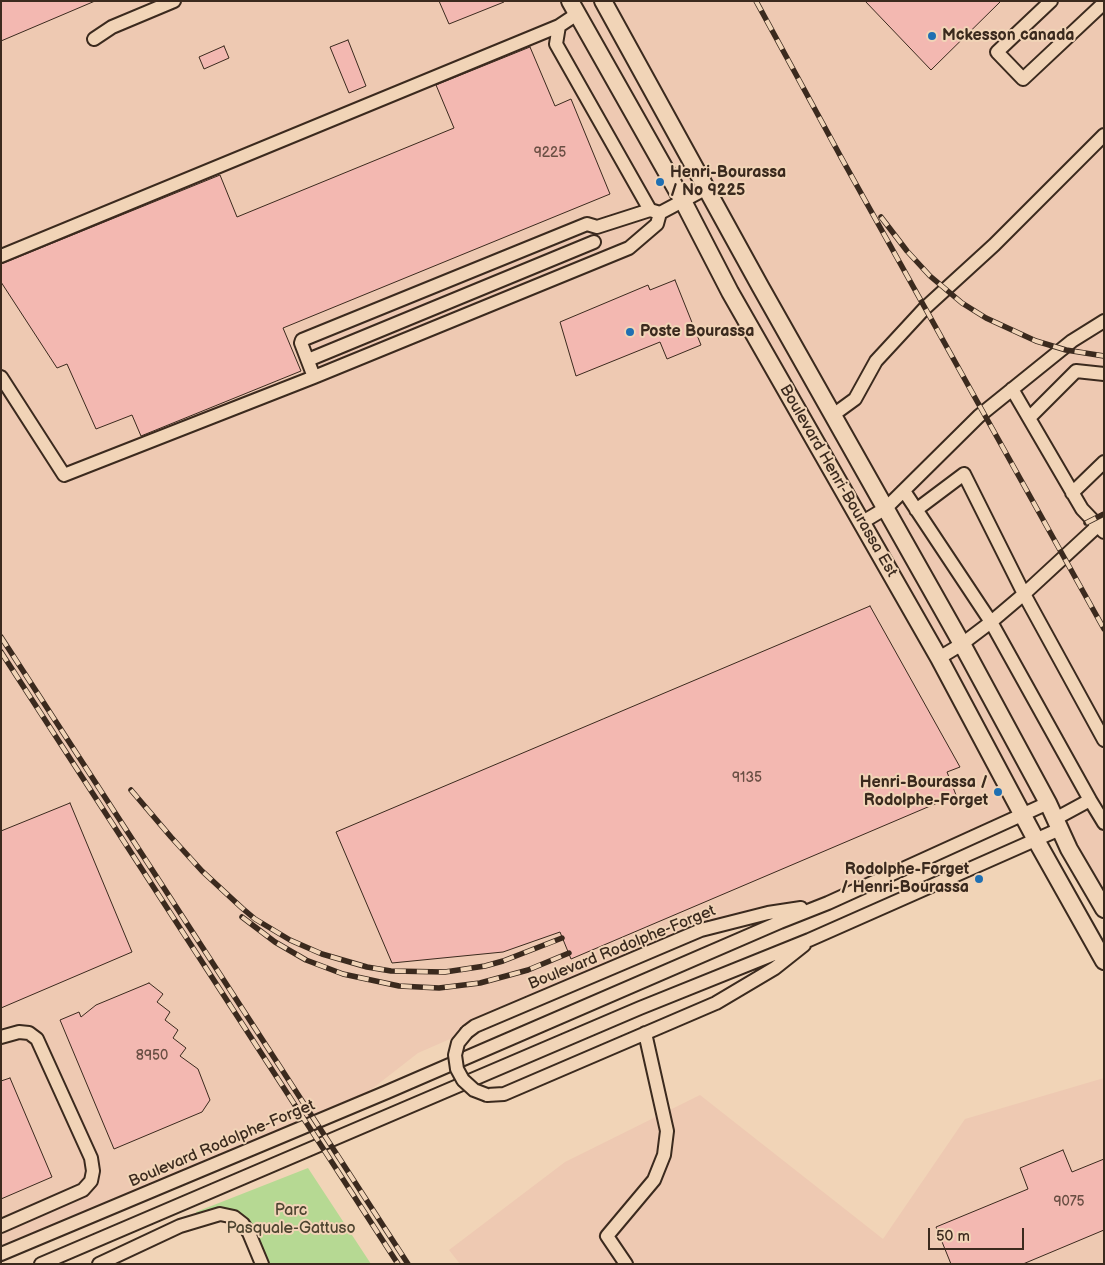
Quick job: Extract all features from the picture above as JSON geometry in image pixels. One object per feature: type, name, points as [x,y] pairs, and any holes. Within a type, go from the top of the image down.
[{"type":"main road","name":"Boulevard Henri-Bourassa Est","points":[[603,1],[962,644],[1104,909]]},
{"type":"main road","name":"Boulevard Henri-Bourassa Est","points":[[574,7],[683,202],[730,292],[939,658],[1036,840],[1104,961]]},
{"type":"street","points":[[94,39],[112,27],[174,1]]},
{"type":"street","points":[[1050,1],[998,52],[1024,79],[1104,4]]},
{"type":"street","points":[[1,377],[64,475],[314,377],[630,248],[657,224],[655,211],[556,44],[559,26],[574,7]]},
{"type":"street","points":[[1,256],[559,26]]},
{"type":"street","points":[[833,415],[855,399],[876,361],[925,308],[994,245],[1104,134]]},
{"type":"street","points":[[314,377],[301,343],[302,340],[587,224],[597,227],[655,211],[683,202],[707,188]]},
{"type":"street","points":[[587,224],[602,259]]},
{"type":"street","points":[[308,360],[594,242]]},
{"type":"street","points":[[434,287],[450,321]]},
{"type":"street","points":[[861,523],[886,508],[979,416],[1072,341],[1104,321]]},
{"type":"street","points":[[1029,418],[1076,371],[1104,374]]},
{"type":"street","points":[[939,658],[962,644],[991,622],[1102,526],[1082,509],[1012,389]]},
{"type":"street","points":[[1072,493],[1104,462]]},
{"type":"street","points":[[916,510],[964,474],[1024,594],[1104,740]]},
{"type":"street","points":[[904,491],[991,622],[1104,823]]},
{"type":"street","name":"Boulevard Rodolphe-Forget","points":[[41,1264],[622,1016],[809,940],[1036,840],[1090,800]]},
{"type":"street","name":"Boulevard Rodolphe-Forget","points":[[1,1254],[387,1092],[828,903],[1048,802]]},
{"type":"street","name":"Boulevard Rodolphe-Forget","points":[[809,940],[795,954],[757,980],[716,1003],[504,1094],[487,1095],[474,1090],[457,1069],[455,1055],[458,1043],[475,1026],[700,930],[768,913],[828,903]]},
{"type":"street","points":[[1,1037],[19,1032],[29,1033],[37,1039],[91,1158],[93,1171],[91,1181],[83,1190],[1,1226]]},
{"type":"street","points":[[626,1264],[607,1236],[654,1180],[664,1155],[667,1131],[646,1033]]},
{"type":"street","points":[[99,1264],[180,1226],[220,1214],[234,1217],[243,1224],[249,1233],[262,1264]]},
{"type":"shaded area","points":[[1,1],[1104,1],[1104,905],[1048,803],[828,903],[681,938],[418,1053],[350,1106],[1,1255]]},
{"type":"shaded area","points":[[1104,1078],[1104,1264],[460,1264],[449,1250],[565,1162],[700,1095],[883,1239],[965,1119]]},
{"type":"green space","name":"Parc Pasquale-Gattuso","points":[[308,1168],[371,1264],[262,1264],[234,1217],[198,1222],[196,1212]]},
{"type":"building","points":[[1,1],[95,1],[1,41]]},
{"type":"building","points":[[439,1],[504,1],[504,2],[449,24]]},
{"type":"building","name":"Mckesson canada","points":[[865,1],[1001,1],[931,70]]},
{"type":"building","points":[[348,40],[366,86],[349,93],[330,47]]},
{"type":"building","points":[[224,46],[229,58],[204,69],[199,57]]},
{"type":"building","points":[[530,47],[555,106],[571,99],[610,194],[283,328],[301,371],[141,436],[132,415],[96,429],[67,364],[57,368],[1,282],[1,264],[220,175],[237,217],[454,128],[436,85]]},
{"type":"building","name":"Poste Bourassa","points":[[675,280],[701,345],[667,359],[660,342],[576,376],[560,322],[648,285],[650,290]]},
{"type":"building","points":[[870,606],[960,767],[947,772],[956,795],[571,959],[560,932],[503,952],[392,963],[336,832]]},
{"type":"building","points":[[70,803],[132,952],[1,1008],[1,831]]},
{"type":"building","points":[[149,983],[163,994],[157,1002],[170,1012],[165,1020],[178,1030],[173,1038],[186,1048],[180,1056],[198,1069],[210,1100],[202,1112],[114,1149],[60,1020],[79,1012],[81,1017],[96,1005]]},
{"type":"building","points":[[10,1078],[52,1177],[1,1199],[1,1081]]},
{"type":"building","points":[[1063,1150],[1072,1172],[1104,1159],[1104,1230],[1023,1264],[951,1264],[936,1227],[1028,1189],[1020,1168]]},
{"type":"railway","points":[[756,1],[1104,629]]},
{"type":"railway","points":[[881,217],[907,251],[930,276],[962,303],[986,318],[1036,341],[1066,350],[1104,356]]},
{"type":"railway","points":[[1086,523],[1104,514]]},
{"type":"railway","points":[[1,637],[408,1264]]},
{"type":"railway","points":[[1,652],[398,1264]]},
{"type":"railway","points":[[131,790],[202,871],[242,908],[255,919],[290,940],[322,954],[367,967],[391,971],[445,972],[485,966],[503,961],[562,938]]},
{"type":"railway","points":[[242,917],[275,942],[306,960],[343,974],[399,986],[439,988],[480,983],[528,970],[569,953]]},
{"type":"place","name":"Mckesson canada","points":[[932,36]]},
{"type":"place","name":"Henri-Bourassa / No 9225","points":[[660,182]]},
{"type":"place","name":"Poste Bourassa","points":[[630,332]]},
{"type":"place","name":"Henri-Bourassa / Rodolphe-Forget","points":[[998,792]]},
{"type":"place","name":"Rodolphe-Forget / Henri-Bourassa","points":[[979,879]]}]
